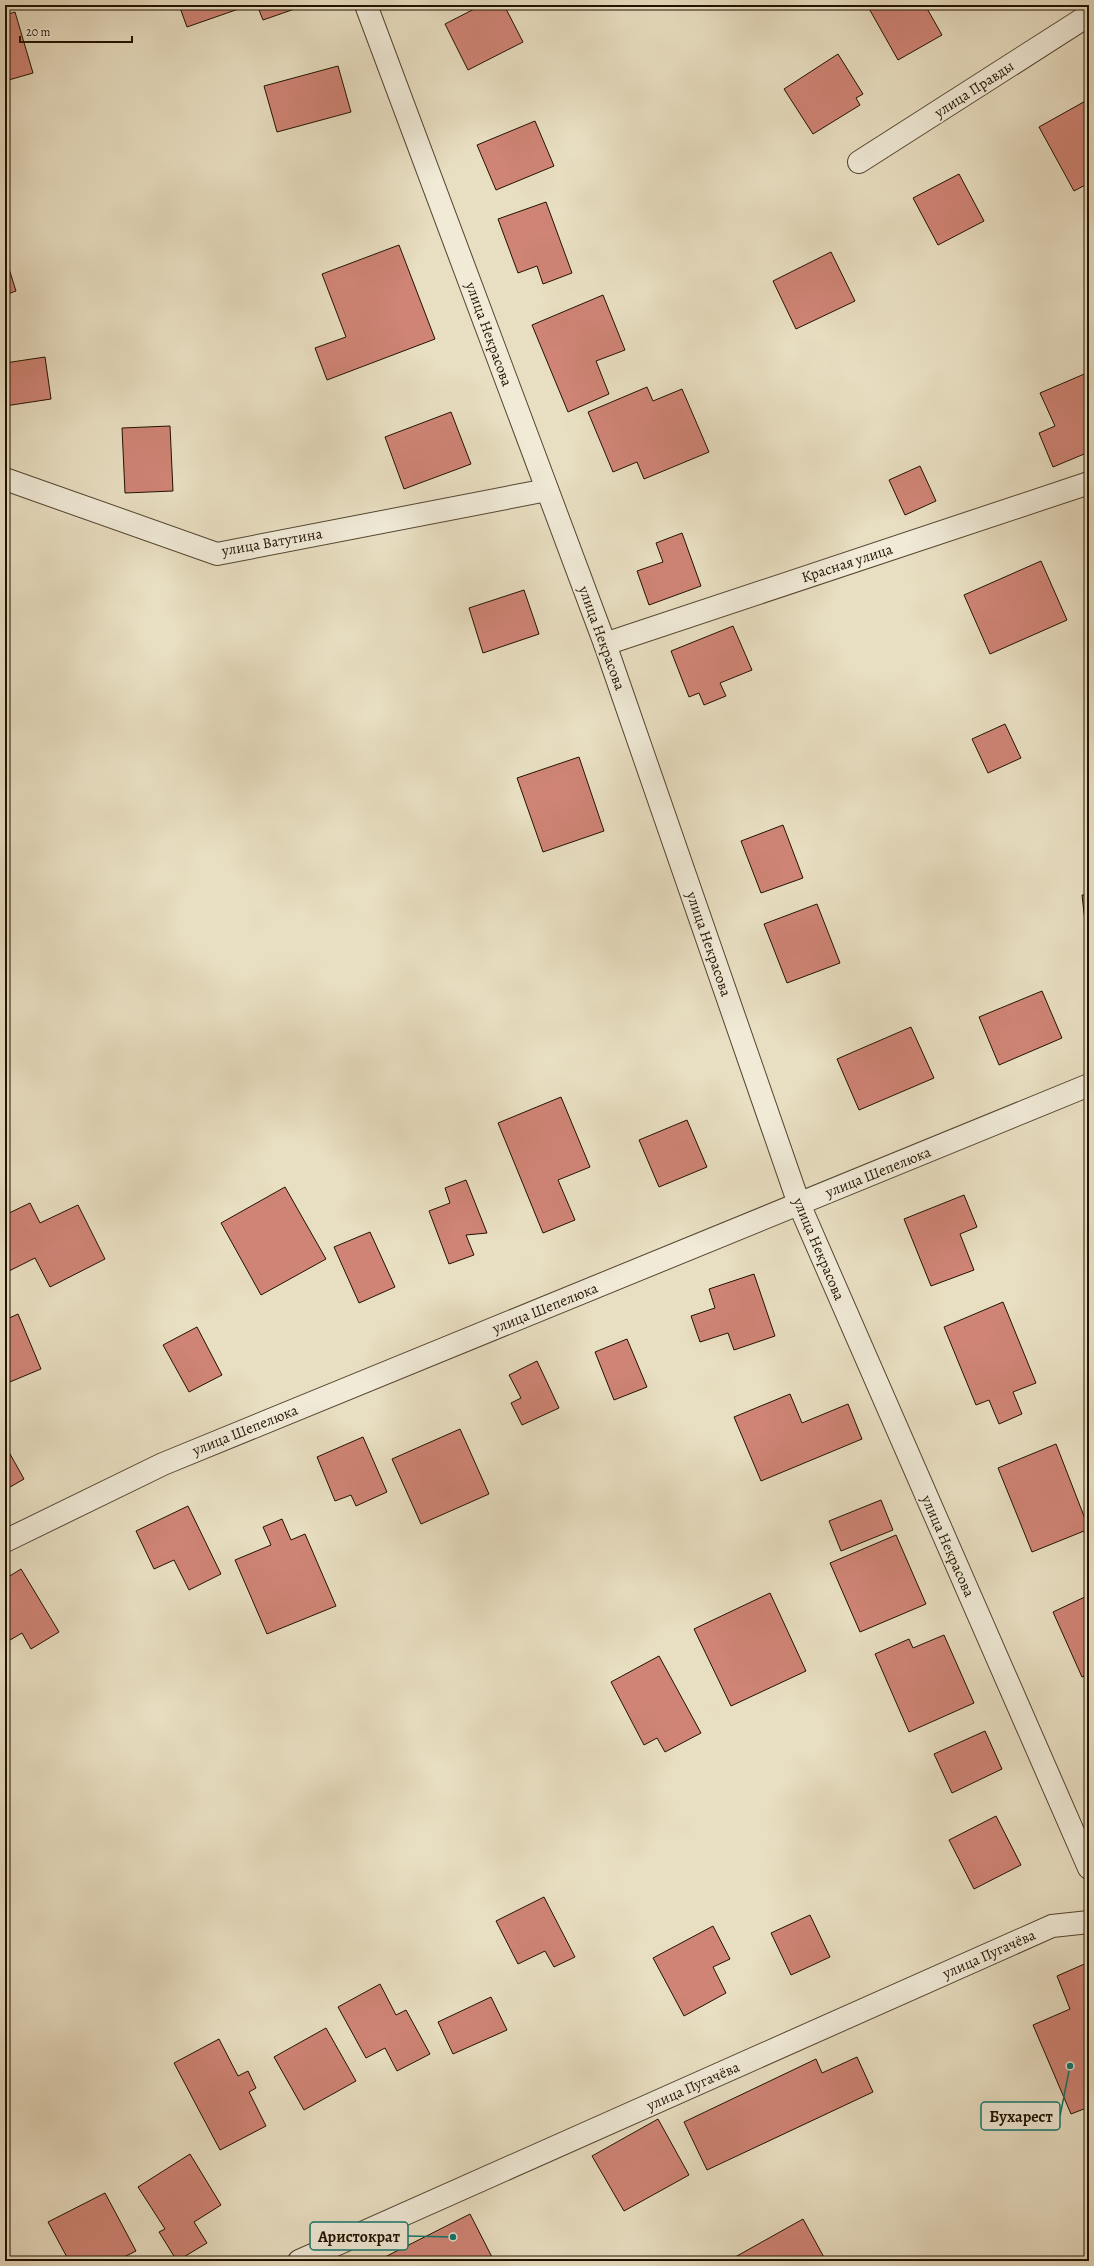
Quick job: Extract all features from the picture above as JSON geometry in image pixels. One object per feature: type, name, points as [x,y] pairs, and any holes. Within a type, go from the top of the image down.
[{"type":"street","name":"улица Некрасова","points":[[366,5],[605,644],[799,1204],[1089,1868]]},
{"type":"street","name":"улица Правды","points":[[860,162],[1089,15]]},
{"type":"street","name":"улица Ватутина","points":[[5,479],[217,554],[547,490]]},
{"type":"street","name":"Красная улица","points":[[605,644],[1089,483]]},
{"type":"street","name":"улица Шепелюка","points":[[5,1541],[163,1464],[1089,1085]]},
{"type":"street","name":"улица Пугачёва","points":[[299,2261],[1052,1926],[1089,1922]]},
{"type":"building","points":[[179,5],[250,5],[187,27]]},
{"type":"building","points":[[257,5],[306,5],[263,20]]},
{"type":"building","points":[[482,5],[504,5],[523,42],[468,70],[445,24]]},
{"type":"building","points":[[867,5],[925,5],[942,35],[898,60]]},
{"type":"building","points":[[15,12],[33,73],[5,81],[5,15]]},
{"type":"building","points":[[838,54],[863,94],[856,98],[860,105],[813,134],[784,89]]},
{"type":"building","points":[[338,66],[351,112],[277,132],[264,86]]},
{"type":"building","points":[[1089,99],[1089,183],[1074,191],[1039,127]]},
{"type":"building","points":[[535,121],[554,166],[496,190],[477,145]]},
{"type":"building","points":[[959,174],[984,221],[938,245],[913,198]]},
{"type":"building","points":[[546,202],[572,273],[543,284],[537,266],[518,273],[498,219]]},
{"type":"building","points":[[399,245],[435,339],[327,380],[315,348],[346,337],[322,274]]},
{"type":"building","points":[[831,252],[855,301],[796,329],[773,281]]},
{"type":"building","points":[[5,256],[16,291],[5,295]]},
{"type":"building","points":[[603,295],[625,350],[596,361],[609,394],[568,412],[532,325]]},
{"type":"building","points":[[45,357],[51,399],[5,406],[5,363]]},
{"type":"building","points":[[1089,372],[1089,452],[1053,467],[1039,433],[1055,426],[1040,393]]},
{"type":"building","points":[[647,387],[653,401],[682,389],[709,452],[644,479],[637,462],[613,472],[588,412]]},
{"type":"building","points":[[451,412],[471,464],[404,489],[385,437]]},
{"type":"building","points":[[170,426],[173,491],[125,493],[122,428]]},
{"type":"building","points":[[920,466],[936,501],[905,515],[889,480]]},
{"type":"building","points":[[682,533],[701,586],[649,605],[637,571],[663,562],[656,543]]},
{"type":"building","points":[[1041,561],[1067,620],[990,654],[964,595]]},
{"type":"building","points":[[524,590],[539,634],[483,653],[469,608]]},
{"type":"building","points":[[733,626],[752,670],[720,683],[726,696],[704,705],[699,693],[689,697],[671,651]]},
{"type":"building","points":[[1005,724],[1021,758],[988,773],[972,739]]},
{"type":"building","points":[[579,757],[604,831],[543,852],[517,778]]},
{"type":"building","points":[[783,825],[803,878],[761,893],[741,841]]},
{"type":"building","points":[[1082,895],[1089,895],[1089,957]]},
{"type":"building","points":[[817,904],[840,963],[787,983],[764,924]]},
{"type":"building","points":[[1042,991],[1062,1038],[999,1065],[979,1017]]},
{"type":"building","points":[[911,1027],[934,1078],[859,1110],[837,1059]]},
{"type":"building","points":[[561,1097],[590,1167],[558,1180],[575,1220],[543,1233],[498,1123]]},
{"type":"building","points":[[687,1120],[707,1167],[659,1187],[639,1140]]},
{"type":"building","points":[[466,1180],[487,1233],[466,1235],[474,1255],[449,1264],[429,1211],[450,1203],[445,1188]]},
{"type":"building","points":[[285,1187],[326,1259],[261,1295],[221,1223]]},
{"type":"building","points":[[964,1195],[977,1227],[960,1234],[974,1270],[931,1286],[904,1219]]},
{"type":"building","points":[[30,1203],[40,1223],[78,1205],[105,1259],[50,1287],[35,1258],[9,1271],[5,1263],[5,1215]]},
{"type":"building","points":[[370,1232],[395,1287],[359,1303],[334,1247]]},
{"type":"building","points":[[754,1274],[775,1336],[734,1350],[728,1333],[700,1342],[691,1316],[715,1308],[709,1289]]},
{"type":"building","points":[[1003,1302],[1036,1383],[1013,1392],[1022,1414],[999,1424],[989,1400],[976,1405],[944,1327]]},
{"type":"building","points":[[18,1314],[41,1369],[5,1384],[5,1320]]},
{"type":"building","points":[[197,1327],[222,1375],[189,1392],[163,1345]]},
{"type":"building","points":[[627,1339],[647,1387],[614,1400],[595,1352]]},
{"type":"building","points":[[537,1361],[559,1408],[522,1425],[511,1403],[521,1398],[509,1375]]},
{"type":"building","points":[[790,1394],[802,1423],[848,1404],[862,1439],[761,1481],[734,1417]]},
{"type":"building","points":[[460,1429],[489,1494],[421,1524],[392,1459]]},
{"type":"building","points":[[363,1437],[387,1492],[356,1506],[351,1495],[335,1501],[317,1457]]},
{"type":"building","points":[[1056,1444],[1089,1529],[1032,1552],[998,1468]]},
{"type":"building","points":[[5,1445],[24,1479],[5,1490]]},
{"type":"building","points":[[881,1500],[893,1530],[841,1551],[829,1521]]},
{"type":"building","points":[[188,1506],[221,1574],[189,1590],[174,1560],[154,1569],[136,1531]]},
{"type":"building","points":[[282,1519],[291,1540],[305,1534],[336,1606],[267,1634],[235,1560],[271,1545],[263,1527]]},
{"type":"building","points":[[896,1535],[926,1604],[860,1632],[830,1563]]},
{"type":"building","points":[[21,1569],[59,1632],[31,1649],[22,1633],[5,1643],[5,1579]]},
{"type":"building","points":[[770,1593],[806,1671],[731,1706],[694,1629]]},
{"type":"building","points":[[1089,1595],[1089,1674],[1082,1677],[1053,1612]]},
{"type":"building","points":[[944,1635],[974,1703],[909,1732],[875,1654],[909,1639],[913,1648]]},
{"type":"building","points":[[659,1656],[701,1733],[665,1752],[657,1738],[644,1745],[611,1682]]},
{"type":"building","points":[[985,1731],[1002,1769],[952,1793],[934,1754]]},
{"type":"building","points":[[996,1816],[1021,1865],[974,1889],[949,1840]]},
{"type":"building","points":[[544,1897],[575,1957],[554,1967],[545,1951],[518,1964],[496,1921]]},
{"type":"building","points":[[810,1915],[830,1957],[791,1975],[771,1933]]},
{"type":"building","points":[[713,1926],[730,1959],[713,1967],[726,1993],[684,2016],[653,1958]]},
{"type":"building","points":[[1089,1962],[1089,2107],[1071,2114],[1033,2025],[1070,2009],[1057,1976]]},
{"type":"building","points":[[380,1984],[396,2015],[406,2010],[430,2054],[397,2071],[385,2048],[366,2058],[338,2007]]},
{"type":"building","points":[[491,1997],[507,2030],[453,2054],[438,2022]]},
{"type":"building","points":[[326,2028],[356,2081],[304,2110],[274,2057]]},
{"type":"building","points":[[219,2039],[238,2076],[248,2071],[256,2088],[249,2092],[266,2126],[220,2150],[174,2063]]},
{"type":"building","points":[[857,2057],[873,2092],[707,2170],[684,2122],[816,2059],[822,2073]]},
{"type":"building","points":[[658,2119],[689,2175],[624,2211],[592,2156]]},
{"type":"building","points":[[190,2154],[221,2205],[194,2222],[207,2243],[177,2261],[159,2232],[165,2229],[138,2187]]},
{"type":"building","points":[[105,2193],[136,2251],[116,2261],[69,2261],[48,2222]]},
{"type":"building","points":[[470,2214],[494,2261],[377,2261]]},
{"type":"building","points":[[803,2219],[826,2261],[728,2261]]},
{"type":"place","name":"Бухарест","points":[[1070,2066]]},
{"type":"place","name":"Аристократ","points":[[453,2237]]}]
